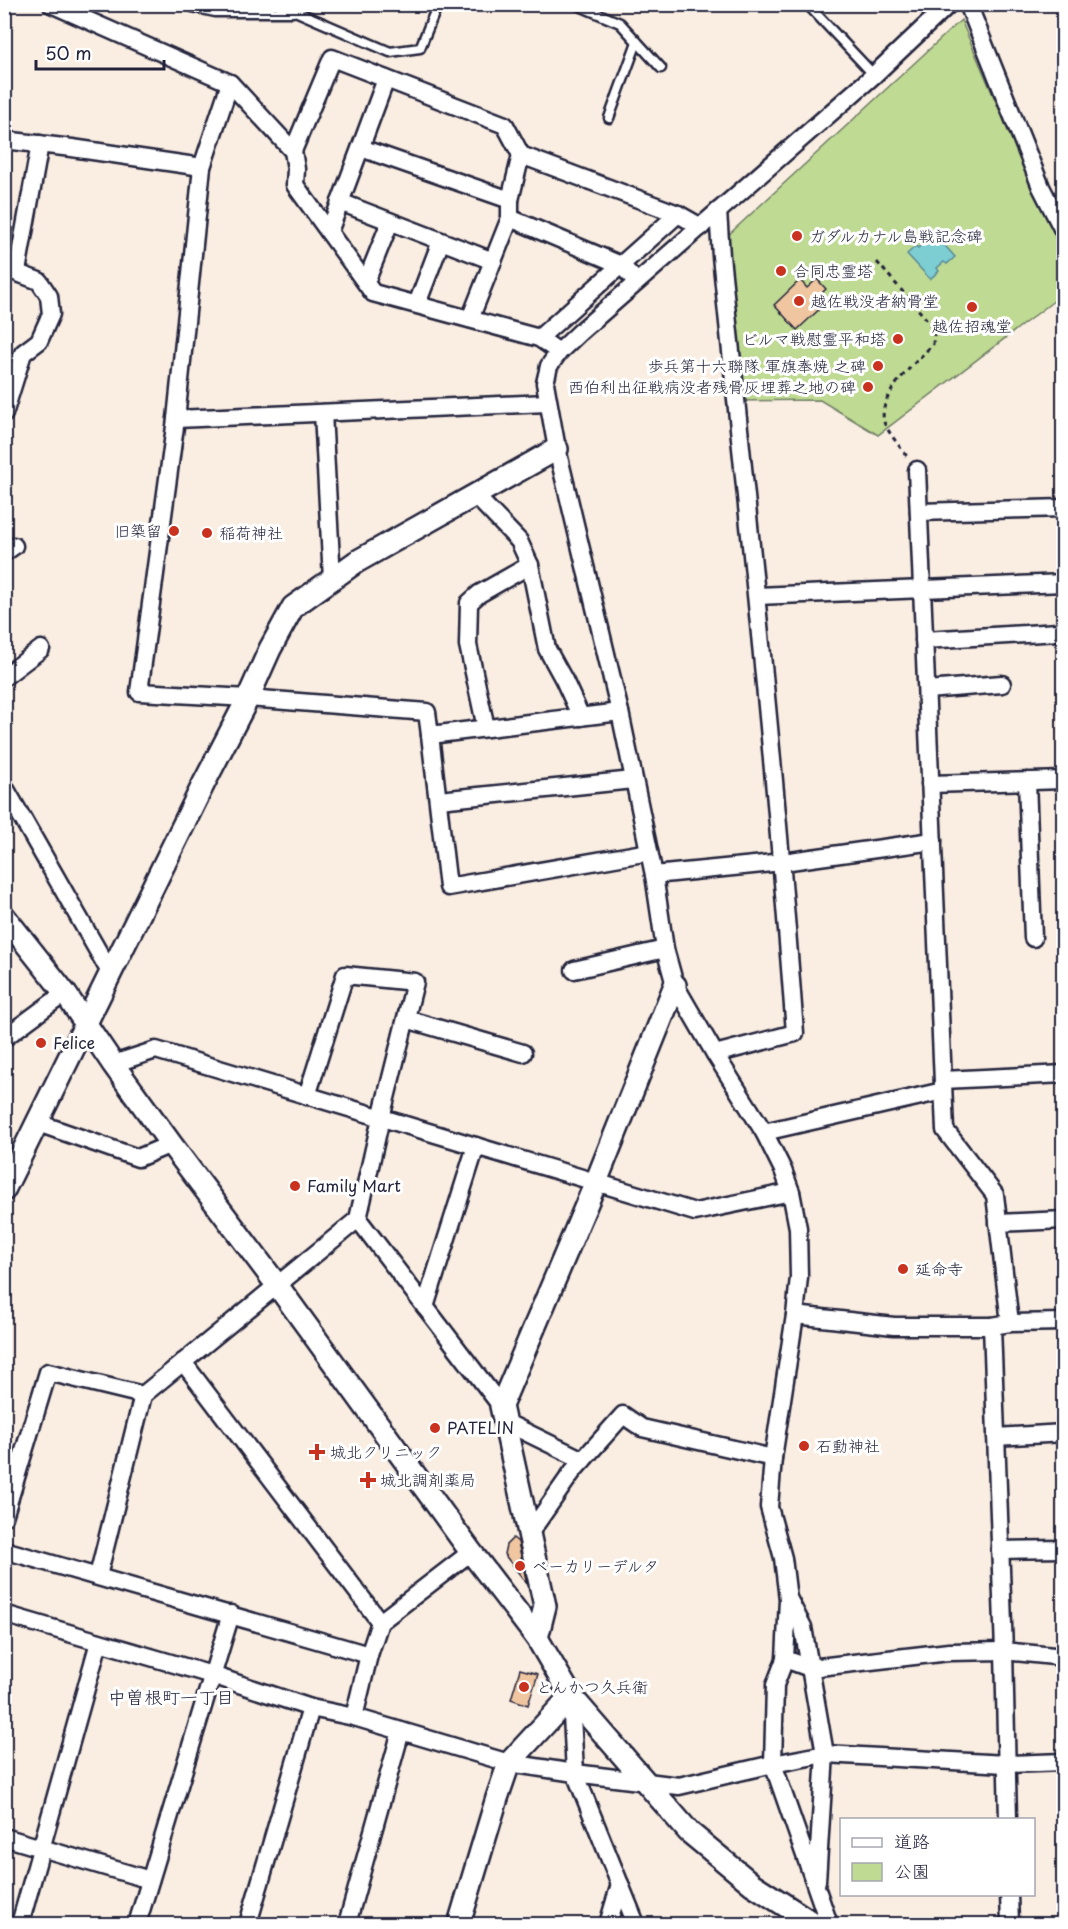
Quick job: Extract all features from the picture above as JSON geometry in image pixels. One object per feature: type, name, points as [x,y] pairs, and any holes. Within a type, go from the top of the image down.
[{"type":"street","points":[[51,4],[230,83],[293,151]]},
{"type":"street","points":[[829,1924],[773,1764],[775,1685],[785,1659],[788,1599],[783,1558],[769,1507],[773,1458],[799,1277],[798,1228],[791,1192],[764,1132],[675,985],[665,950],[654,875],[620,712],[557,449],[545,383],[549,366],[559,352],[874,75],[949,4]]},
{"type":"street","points":[[968,4],[1041,187],[1064,232]]},
{"type":"street","points":[[559,352],[539,338],[374,293],[295,185],[296,169],[293,151],[332,58],[505,125],[521,155],[678,214],[700,226]]},
{"type":"street","points":[[329,232],[386,79]]},
{"type":"street","points":[[230,83],[202,167],[176,419],[139,692],[427,712],[448,887],[649,852]]},
{"type":"street","points":[[4,140],[202,167]]},
{"type":"street","points":[[4,414],[24,353],[39,341],[51,314],[49,296],[39,281],[11,270],[40,144]]},
{"type":"street","points":[[361,148],[510,200]]},
{"type":"street","points":[[470,319],[510,218],[510,200],[521,155]]},
{"type":"street","points":[[340,202],[493,261]]},
{"type":"street","points":[[715,1054],[795,1033],[783,862],[718,211]]},
{"type":"street","points":[[539,338],[678,214]]},
{"type":"street","points":[[510,218],[621,265],[637,282]]},
{"type":"street","points":[[366,282],[390,222]]},
{"type":"street","points":[[417,304],[441,241]]},
{"type":"street","points":[[176,419],[548,403]]},
{"type":"street","points":[[323,413],[332,579]]},
{"type":"street","points":[[4,1190],[292,607],[356,562],[557,449]]},
{"type":"street","points":[[917,470],[945,1130],[995,1195],[1010,1323]]},
{"type":"street","points":[[474,494],[519,541],[530,564],[547,649],[581,717]]},
{"type":"street","points":[[919,512],[1064,508]]},
{"type":"street","points":[[486,728],[468,645],[468,603],[530,564]]},
{"type":"street","points":[[757,596],[1064,583]]},
{"type":"street","points":[[924,640],[1059,632]]},
{"type":"street","points":[[4,677],[41,649]]},
{"type":"street","points":[[927,690],[1002,684]]},
{"type":"street","points":[[430,735],[620,712]]},
{"type":"street","points":[[439,800],[633,780]]},
{"type":"street","points":[[930,784],[1064,780]]},
{"type":"street","points":[[1027,781],[1033,938]]},
{"type":"street","points":[[4,786],[111,974]]},
{"type":"street","points":[[654,875],[783,862],[933,841]]},
{"type":"street","points":[[4,916],[65,993],[171,1144],[277,1285],[471,1552],[537,1638],[571,1696],[689,1832],[752,1884],[814,1924]]},
{"type":"street","points":[[574,970],[665,950]]},
{"type":"street","points":[[98,1576],[143,1395],[358,1219],[415,982],[345,975],[307,1096]]},
{"type":"street","points":[[503,1414],[675,985]]},
{"type":"street","points":[[4,1038],[65,993]]},
{"type":"street","points":[[405,1019],[523,1053]]},
{"type":"street","points":[[113,1064],[156,1050],[695,1212],[791,1192]]},
{"type":"street","points":[[764,1132],[943,1085],[1064,1074]]},
{"type":"street","points":[[38,1123],[138,1158],[171,1144]]},
{"type":"street","points":[[425,1307],[476,1146]]},
{"type":"street","points":[[358,1219],[503,1414],[545,1606],[537,1638]]},
{"type":"street","points":[[998,1223],[1064,1220]]},
{"type":"street","points":[[795,1315],[894,1326],[992,1326],[1010,1323],[1064,1322]]},
{"type":"street","points":[[992,1326],[1008,1818]]},
{"type":"street","points":[[183,1362],[380,1622]]},
{"type":"street","points":[[4,1518],[48,1372],[143,1395]]},
{"type":"street","points":[[503,1414],[583,1460]]},
{"type":"street","points":[[529,1534],[573,1471],[623,1415],[642,1428],[773,1458]]},
{"type":"street","points":[[996,1437],[1064,1433]]},
{"type":"street","points":[[1000,1550],[1064,1549]]},
{"type":"street","points":[[4,1550],[369,1655]]},
{"type":"street","points":[[354,1717],[369,1655],[380,1622],[471,1552]]},
{"type":"street","points":[[788,1599],[803,1627],[825,1754],[816,1888]]},
{"type":"street","points":[[4,1614],[212,1675],[311,1708],[354,1717],[509,1763],[575,1773],[679,1786],[825,1754],[1006,1764],[1064,1762]]},
{"type":"street","points":[[137,1924],[231,1614]]},
{"type":"street","points":[[20,1924],[99,1642]]},
{"type":"street","points":[[785,1659],[810,1668],[949,1652],[1004,1651],[1064,1656]]},
{"type":"street","points":[[459,1924],[509,1763],[571,1696]]},
{"type":"street","points":[[571,1696],[575,1773],[636,1924]]},
{"type":"street","points":[[248,1924],[311,1708]]},
{"type":"street","points":[[347,1924],[402,1731]]},
{"type":"street","points":[[4,1837],[150,1880]]},
{"type":"street","points":[[608,1924],[620,1884]]},
{"type":"street","points":[[1010,1896],[1010,1924]]},
{"type":"lane","points":[[279,4],[390,52],[420,48],[438,4]]},
{"type":"lane","points":[[575,4],[620,23],[661,68]]},
{"type":"lane","points":[[807,4],[874,75]]},
{"type":"lane","points":[[192,7],[215,12],[299,12]]},
{"type":"lane","points":[[609,118],[637,42]]},
{"type":"path","points":[[877,262],[929,322],[934,333],[933,344],[889,392],[885,406],[884,422],[917,470]]},
{"type":"green space","points":[[961,20],[1024,168],[1063,248],[1063,294],[878,435],[820,400],[741,401],[725,238]]},
{"type":"water","points":[[932,231],[955,257],[947,264],[944,262],[937,268],[939,271],[930,279],[907,254],[926,241],[924,238]]},
{"type":"building","name":"越佐戦没者納骨堂","points":[[817,279],[826,289],[817,298],[824,305],[797,330],[774,305],[800,280],[807,288]]},
{"type":"building","name":"ベーカリーデルタ","points":[[513,1538],[518,1542],[527,1584],[504,1554],[506,1545]]},
{"type":"building","name":"とんかつ久兵衛","points":[[520,1669],[538,1674],[528,1705],[511,1699]]},
{"type":"place","name":"ガダルカナル島戦記念碑","points":[[797,236]]},
{"type":"place","name":"合同忠霊塔","points":[[781,271]]},
{"type":"place","name":"越佐戦没者納骨堂","points":[[799,301]]},
{"type":"place","name":"越佐招魂堂","points":[[972,307]]},
{"type":"place","name":"ビルマ戦慰霊平和塔","points":[[898,339]]},
{"type":"place","name":"歩兵第十六聯隊 軍旗奉焼 之碑","points":[[878,366]]},
{"type":"place","name":"西伯利出征戦病没者残骨灰埋葬之地の碑","points":[[868,387]]},
{"type":"place","name":"旧築留","points":[[174,531]]},
{"type":"place","name":"稲荷神社","points":[[207,533]]},
{"type":"place","name":"Felice","points":[[41,1043]]},
{"type":"place","name":"Family Mart","points":[[295,1186]]},
{"type":"place","name":"延命寺","points":[[903,1269]]},
{"type":"place","name":"PATELIN","points":[[435,1428]]},
{"type":"place","name":"石動神社","points":[[804,1446]]},
{"type":"place","name":"城北クリニック","points":[[317,1452]]},
{"type":"place","name":"城北調剤薬局","points":[[368,1480]]},
{"type":"place","name":"ベーカリーデルタ","points":[[520,1566]]},
{"type":"place","name":"とんかつ久兵衛","points":[[524,1687]]},
{"type":"district","name":"中曽根町一丁目","points":[[171,1698]]}]
